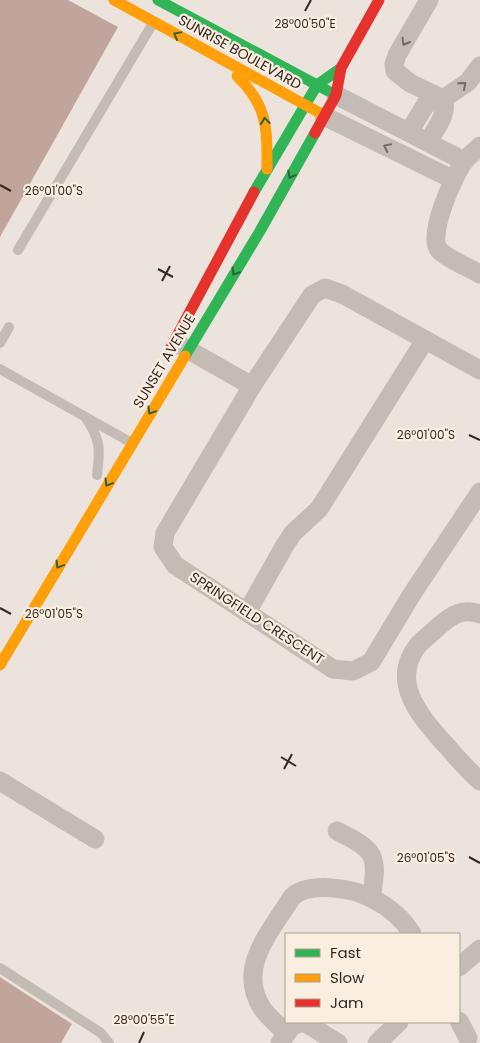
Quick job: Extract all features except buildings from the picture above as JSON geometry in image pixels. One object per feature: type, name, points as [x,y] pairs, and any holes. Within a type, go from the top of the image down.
[{"type":"street","name":"SUNRISE BOULEVARD","points":[[114,0],[306,104],[324,116]]},
{"type":"street","name":"SUNSET AVENUE","points":[[176,349],[260,230],[336,95],[341,68],[379,0]]},
{"type":"street","points":[[428,142],[444,112],[446,106],[443,99],[400,77],[395,71],[394,64],[429,0]]},
{"type":"street","name":"SUNRISE BOULEVARD","points":[[163,1],[336,95]]},
{"type":"street","points":[[200,48],[254,90],[261,102],[266,116],[267,170]]},
{"type":"street","points":[[409,132],[426,104],[443,99],[468,82],[480,66]]},
{"type":"street","name":"SUNSET AVENUE","points":[[0,665],[132,443],[220,252],[317,86],[341,68]]},
{"type":"street","points":[[336,95],[464,162]]},
{"type":"street","points":[[324,116],[454,180]]},
{"type":"street","points":[[480,146],[464,162],[454,180],[437,226],[435,242],[440,251],[480,274]]},
{"type":"street","name":"SPRINGFIELD CRESCENT","points":[[480,370],[342,294],[331,289],[321,289],[312,295],[252,386],[165,533],[163,547],[175,564],[333,669],[353,671],[364,668],[371,662],[412,594],[480,492]]},
{"type":"street","points":[[247,612],[285,545],[293,533],[319,509],[425,340]]},
{"type":"street","points":[[176,349],[252,386]]},
{"type":"street","points":[[95,480],[116,440]]},
{"type":"street","points":[[0,645],[84,502]]},
{"type":"street","points":[[480,614],[460,612],[450,616],[419,645],[411,658],[407,684],[410,699],[426,722],[480,781]]},
{"type":"street","points":[[0,781],[95,839]]},
{"type":"street","points":[[337,831],[363,844],[370,851],[375,873],[371,898]]},
{"type":"street","points":[[301,1023],[292,1026],[283,1038],[262,1008],[252,987],[251,970],[258,953],[292,897],[306,888],[322,887],[371,898],[405,922],[411,933]]},
{"type":"street","points":[[460,966],[480,949]]},
{"type":"street","points":[[306,1023],[338,1043]]},
{"type":"street","points":[[377,1043],[398,1023]]},
{"type":"street","points":[[460,1023],[468,1038]]},
{"type":"lane","points":[[18,250],[153,22],[163,1]]},
{"type":"lane","points":[[0,342],[9,327]]},
{"type":"lane","points":[[0,369],[85,418],[116,440],[132,443]]},
{"type":"lane","points":[[85,418],[97,436],[99,449],[95,480]]},
{"type":"lane","points":[[0,968],[101,1033],[110,1043]]},
{"type":"traffic: fast","points":[[158,0],[332,93]]},
{"type":"traffic: fast","points":[[254,192],[317,85],[341,68]]},
{"type":"traffic: fast","points":[[185,356],[260,231],[315,133]]},
{"type":"traffic: slow","points":[[114,0],[320,113]]},
{"type":"traffic: slow","points":[[237,76],[255,97],[264,118],[267,141],[267,169]]},
{"type":"traffic: slow","points":[[0,665],[185,356]]},
{"type":"traffic: jam","points":[[315,133],[336,95],[341,68],[379,0]]},
{"type":"traffic: jam","points":[[171,347],[254,192]]}]
